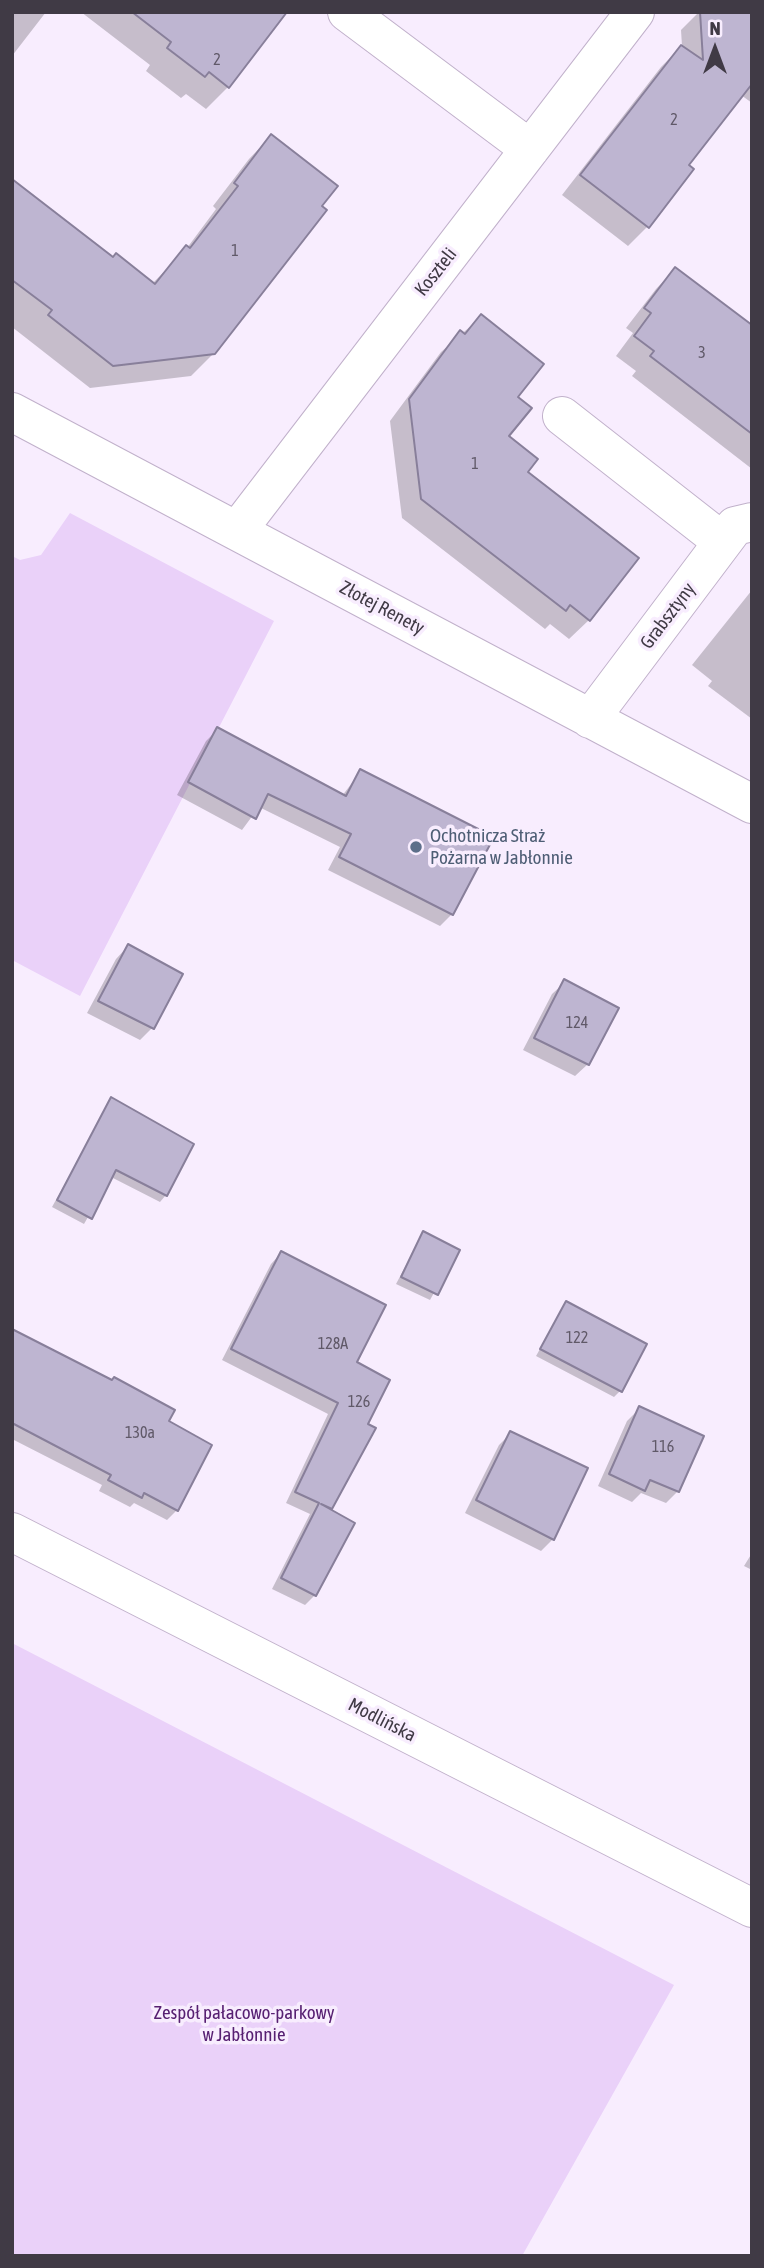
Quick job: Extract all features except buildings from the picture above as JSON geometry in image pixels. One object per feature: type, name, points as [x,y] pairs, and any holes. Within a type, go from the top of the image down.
[{"type":"street","points":[[347,12],[530,149]]},
{"type":"street","name":"Koszteli","points":[[237,531],[635,12]]},
{"type":"street","name":"Złotej Renety","points":[[12,412],[752,804]]},
{"type":"street","points":[[562,416],[738,532]]},
{"type":"street","name":"Grabsztyny","points":[[590,719],[738,532]]},
{"type":"street","name":"Modlińska","points":[[12,1532],[752,1908]]},
{"type":"green space","points":[[70,513],[274,621],[80,996],[12,960],[12,556],[20,560],[41,555]]},
{"type":"green space","name":"Zespół pałacowo-parkowy w Jabłonnie","points":[[12,1643],[674,1985],[522,2256],[12,2256]]},
{"type":"place","name":"Ochotnicza Straż Pożarna w Jabłonnie","points":[[416,847]]}]
